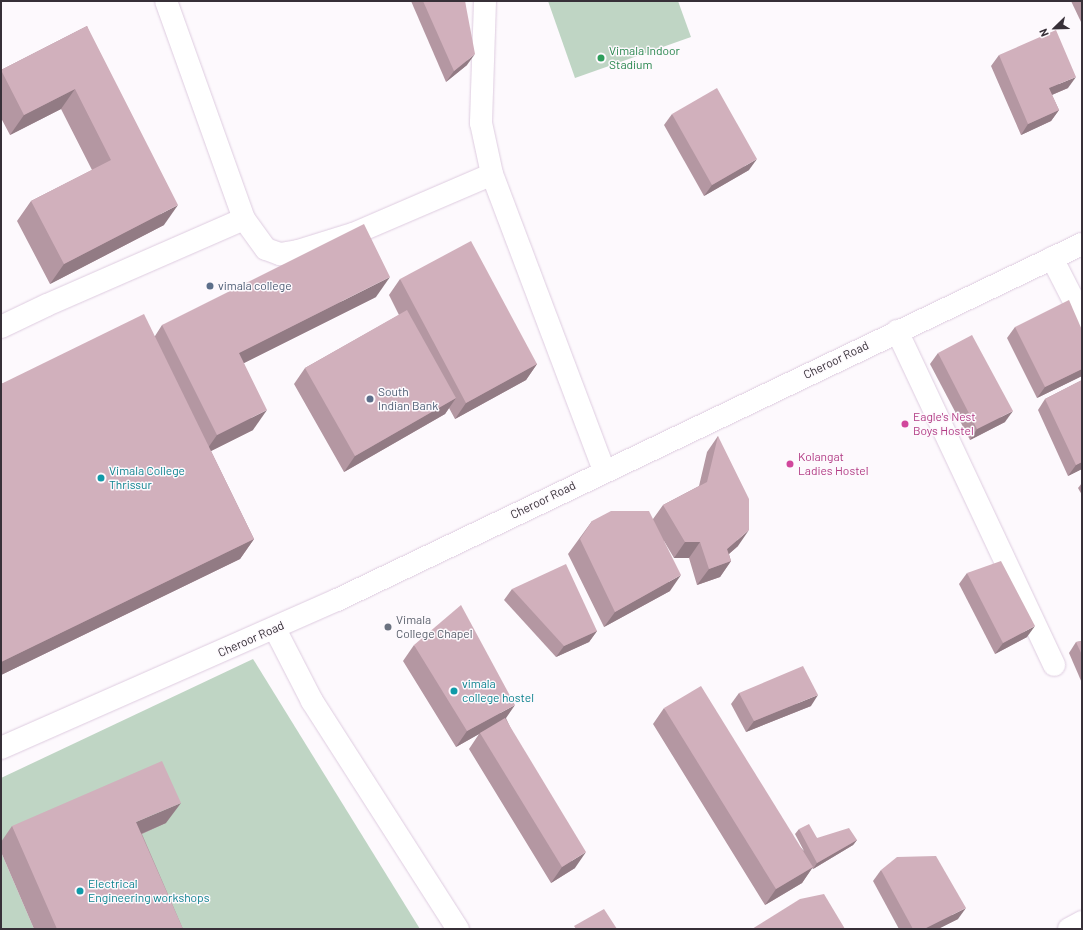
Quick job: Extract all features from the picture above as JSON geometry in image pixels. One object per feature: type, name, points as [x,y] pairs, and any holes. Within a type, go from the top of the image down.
[{"type":"street","points":[[166,1],[244,219],[266,249],[280,254],[298,251],[352,234],[492,174]]},
{"type":"street","points":[[485,1],[481,123],[492,174],[604,471]]},
{"type":"street","points":[[1,327],[47,305],[244,219]]},
{"type":"street","name":"Cheroor Road","points":[[1,748],[275,629],[1082,244]]},
{"type":"street","points":[[1052,258],[1082,317]]},
{"type":"street","points":[[897,331],[1054,665]]},
{"type":"street","points":[[275,629],[312,701],[458,929]]},
{"type":"street","points":[[1069,929],[1082,922]]},
{"type":"green space","name":"Vimala Indoor Stadium","points":[[548,1],[678,1],[691,37],[575,78]]},
{"type":"green space","points":[[253,659],[420,929],[160,929],[1,844],[1,778]]},
{"type":"green space","points":[[1,852],[34,929],[1,929]]},
{"type":"building","points":[[423,1],[465,1],[475,54],[454,71]]},
{"type":"building","points":[[87,26],[178,205],[64,264],[31,201],[111,160],[75,89],[24,115],[1,70]]},
{"type":"building","points":[[1056,30],[1076,77],[1049,88],[1059,110],[1028,124],[999,55]]},
{"type":"building","points":[[717,88],[757,159],[712,185],[672,114]]},
{"type":"building","points":[[364,224],[390,277],[239,353],[267,410],[217,435],[162,325]]},
{"type":"building","name":"South Indian Bank","points":[[471,241],[537,364],[466,403],[400,279]]},
{"type":"building","points":[[1069,300],[1082,330],[1082,369],[1045,387],[1015,327]]},
{"type":"building","name":"South Indian Bank","points":[[407,310],[456,398],[355,456],[305,368]]},
{"type":"building","name":"Vimala College Thrissur","points":[[144,314],[254,539],[1,662],[1,384]]},
{"type":"building","points":[[972,335],[1013,411],[977,429],[938,353]]},
{"type":"building","points":[[1082,380],[1082,462],[1076,465],[1045,399]]},
{"type":"building","points":[[718,436],[749,499],[749,530],[727,549],[731,561],[709,569],[700,542],[685,542],[663,505],[707,482]]},
{"type":"building","points":[[611,511],[649,511],[681,575],[615,612],[580,539],[592,521]]},
{"type":"building","points":[[1001,561],[1035,626],[1003,643],[967,573]]},
{"type":"building","points":[[566,564],[597,631],[564,646],[512,589]]},
{"type":"building","name":"vimala college hostel","points":[[461,605],[515,705],[467,731],[414,645]]},
{"type":"building","points":[[1082,641],[1082,655],[1076,642]]},
{"type":"building","points":[[803,666],[818,695],[754,721],[739,693]]},
{"type":"building","points":[[701,686],[813,867],[776,889],[664,708]]},
{"type":"building","points":[[505,718],[586,852],[562,867],[480,733]]},
{"type":"building","name":"Electrical Engineering workshops","points":[[162,761],[181,803],[136,822],[183,929],[57,929],[12,826]]},
{"type":"building","points":[[809,824],[817,838],[849,828],[857,840],[817,863],[799,829]]},
{"type":"building","points":[[936,856],[966,908],[924,929],[913,929],[881,870],[897,857]]},
{"type":"building","points":[[824,894],[845,929],[752,929],[800,899]]},
{"type":"building","points":[[604,909],[617,929],[576,929],[574,926]]},
{"type":"place","name":"Vimala Indoor Stadium","points":[[601,58]]},
{"type":"place","name":"vimala college","points":[[210,286]]},
{"type":"place","name":"South Indian Bank","points":[[370,399]]},
{"type":"place","name":"Eagle's Nest Boys Hostel","points":[[905,424]]},
{"type":"place","name":"Kolangat Ladies Hostel","points":[[790,464]]},
{"type":"place","name":"Vimala College Thrissur","points":[[101,478]]},
{"type":"place","name":"Vimala College Chapel","points":[[388,627]]},
{"type":"place","name":"vimala college hostel","points":[[454,691]]},
{"type":"place","name":"Electrical Engineering workshops","points":[[80,891]]}]
